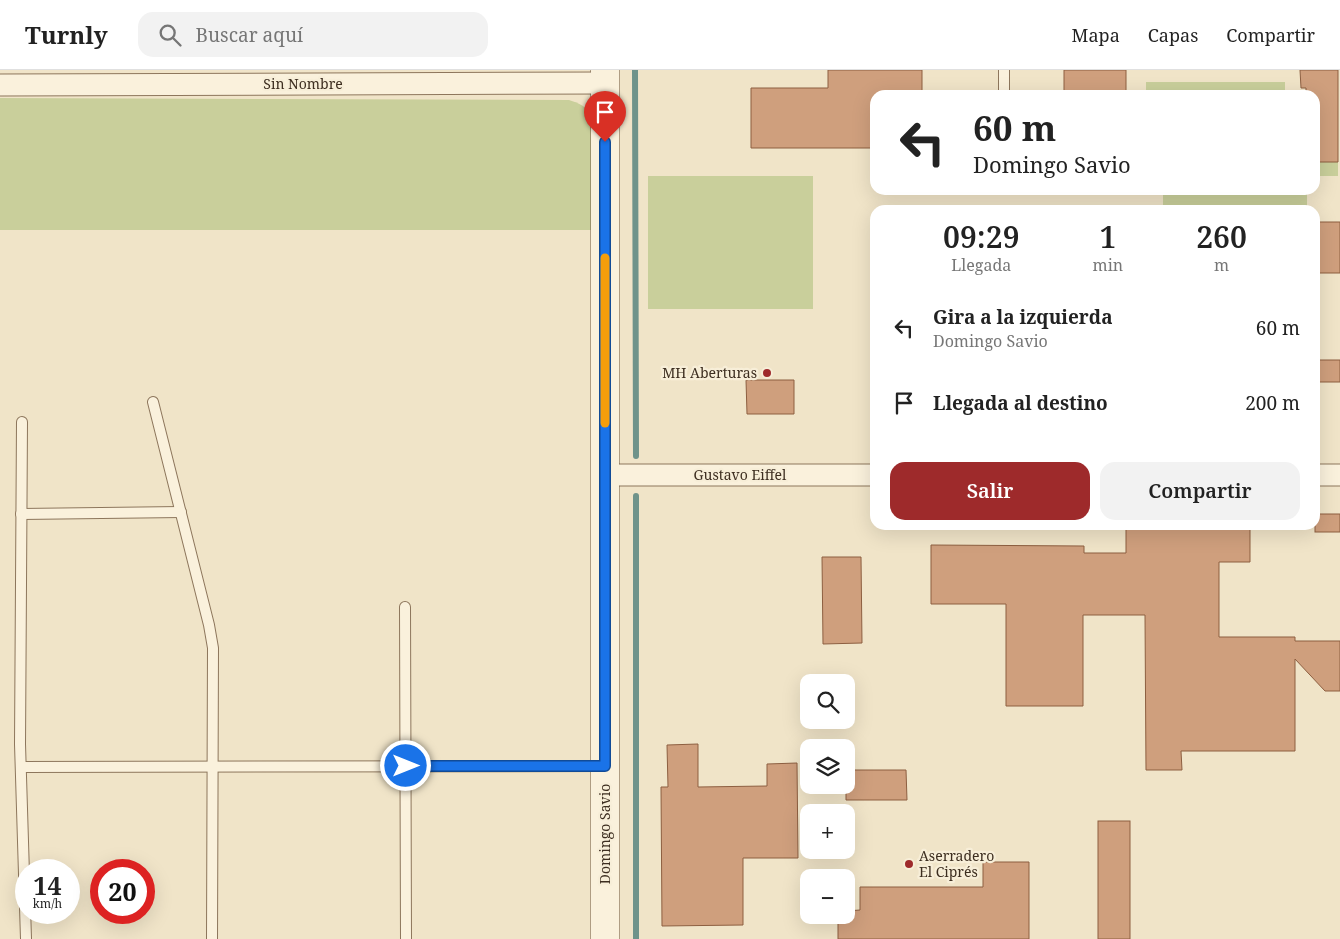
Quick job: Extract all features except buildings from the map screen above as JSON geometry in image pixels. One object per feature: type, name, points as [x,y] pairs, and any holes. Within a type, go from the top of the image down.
[{"type":"street","name":"Sin Nombre","points":[[0,85],[605,76]]},
{"type":"street","name":"Domingo Savio","points":[[605,76],[605,939]]},
{"type":"street","name":"Gustavo Eiffel","points":[[605,475],[870,475]]},
{"type":"street","points":[[1320,475],[1340,475]]},
{"type":"lane","points":[[1004,70],[1004,90]]},
{"type":"lane","points":[[154,402],[212,636],[212,939]]},
{"type":"lane","points":[[22,422],[21,767],[26,939]]},
{"type":"lane","points":[[21,514],[181,512]]},
{"type":"lane","points":[[405,608],[406,939]]},
{"type":"lane","points":[[21,767],[605,766]]},
{"type":"green space","points":[[1146,82],[1285,82],[1285,90],[1146,90]]},
{"type":"green space","points":[[0,98],[569,100],[582,105],[592,115],[595,230],[0,230]]},
{"type":"green space","points":[[1320,162],[1338,162],[1338,176],[1320,176]]},
{"type":"green space","points":[[648,176],[813,176],[813,309],[648,309]]},
{"type":"green space","points":[[1163,195],[1307,195],[1307,205],[1163,205]]},
{"type":"waterway","points":[[635,70],[636,456]]},
{"type":"waterway","points":[[636,496],[636,939]]},
{"type":"slow traffic","points":[[605,258],[605,423]]},
{"type":"place","name":"MH Aberturas","points":[[767,373]]},
{"type":"place","name":"Aserradero El Ciprés","points":[[909,864]]},
{"type":"route","points":[[406,766],[605,766],[605,142]]}]
